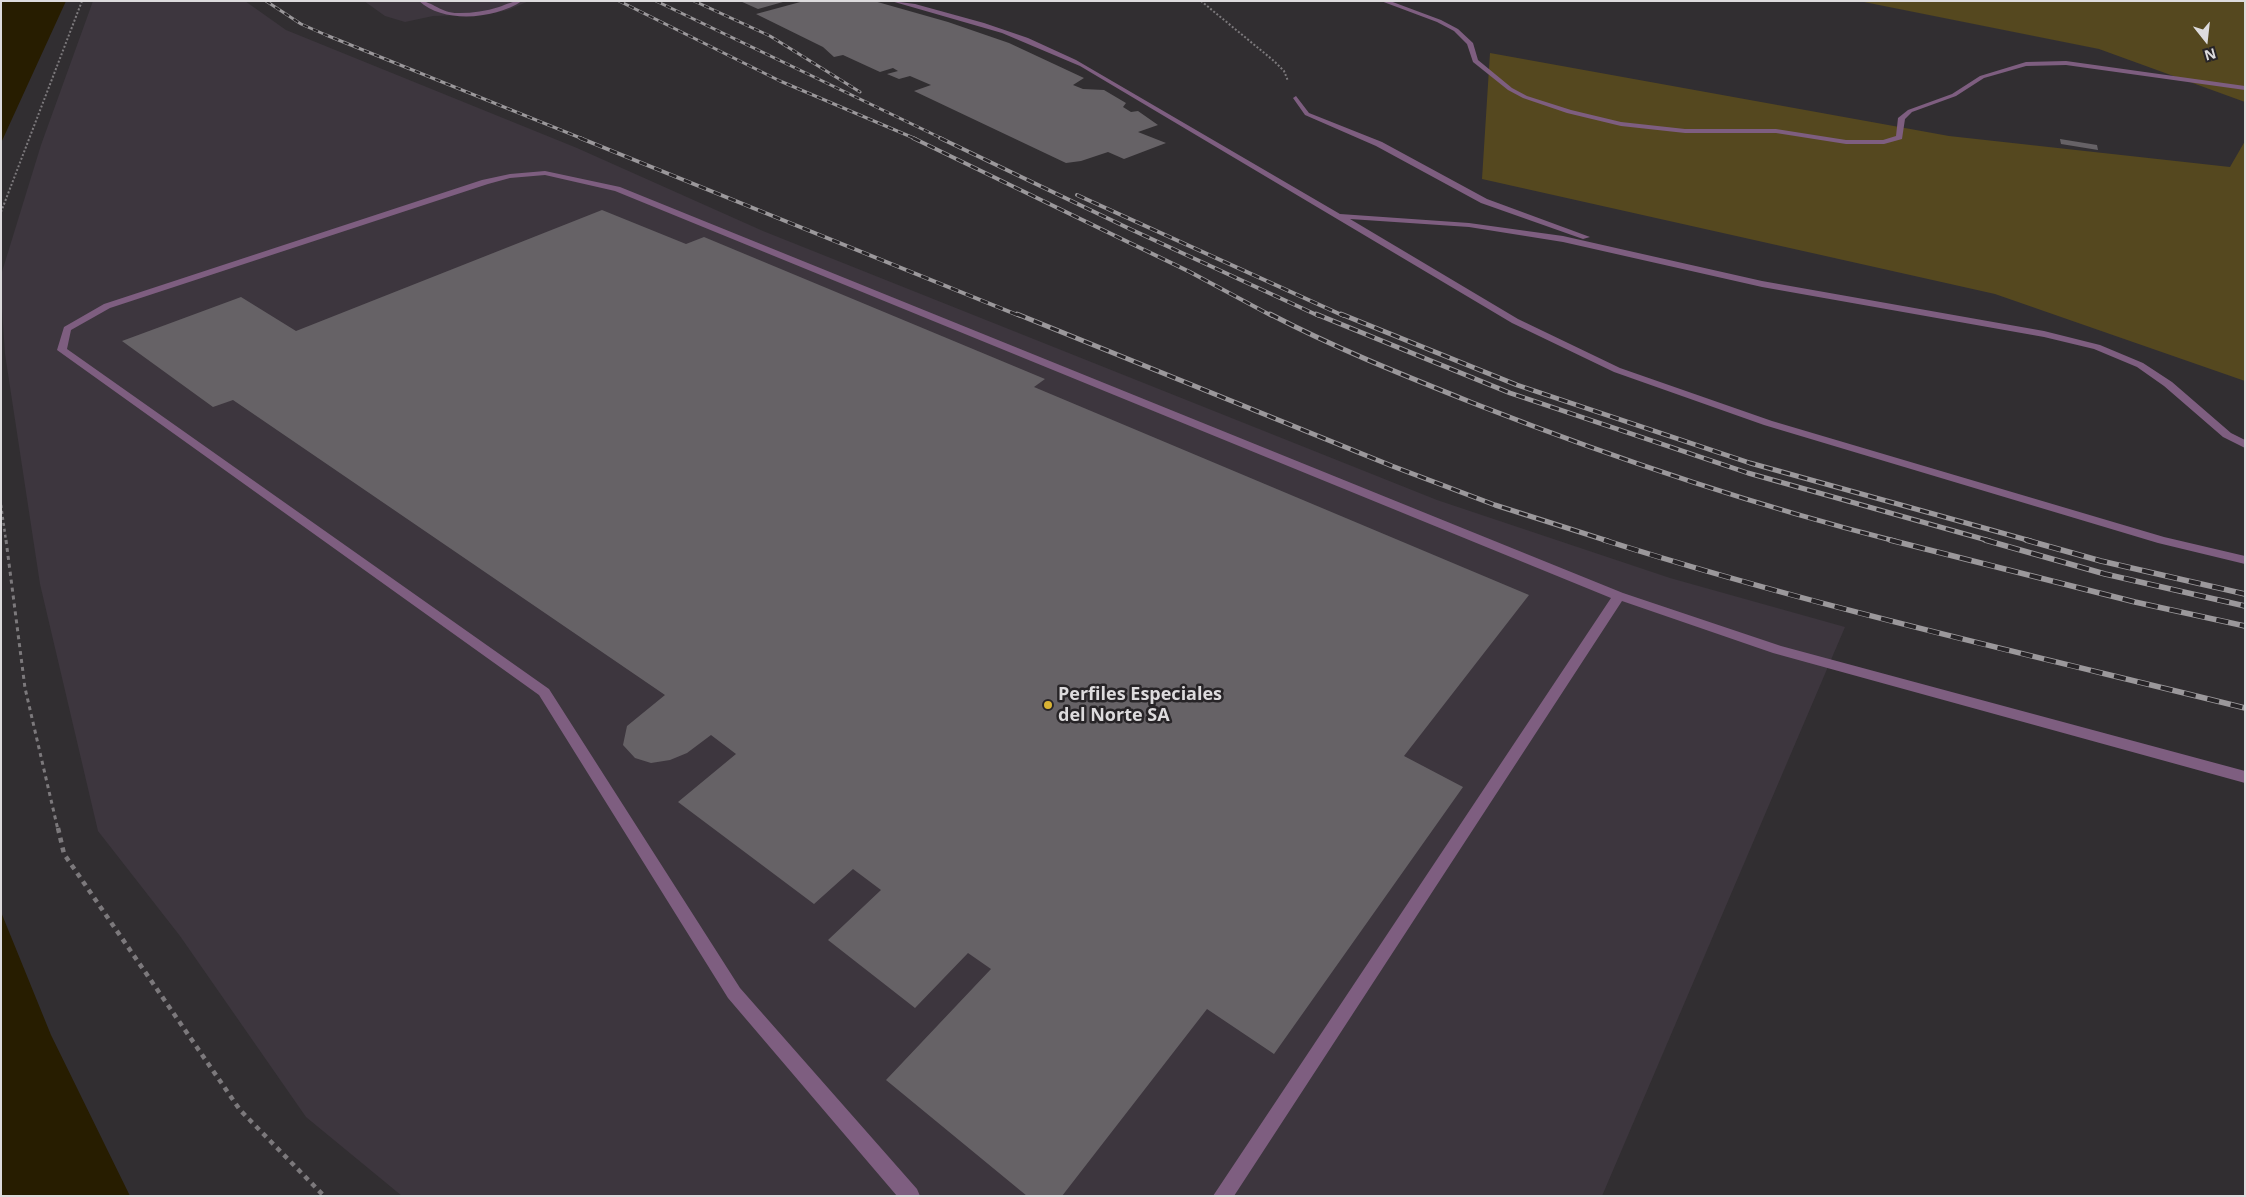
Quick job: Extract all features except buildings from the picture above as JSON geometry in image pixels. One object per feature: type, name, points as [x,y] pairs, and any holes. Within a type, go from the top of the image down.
[{"type":"street","points":[[422,1],[439,12],[456,14],[493,11],[519,1]]},
{"type":"street","points":[[894,1],[918,6],[999,31],[1065,56],[1130,92],[1336,216],[1515,320],[1617,370],[1768,423],[2162,540],[2245,560]]},
{"type":"street","points":[[1384,1],[1439,21],[1456,30],[1470,43],[1475,61],[1499,81],[1525,97],[1569,112],[1652,128],[1685,131],[1776,132],[1846,142],[1884,142],[1899,137],[1902,118],[1910,111],[1954,95],[1982,77],[2026,64],[2066,63],[2245,88]]},
{"type":"street","points":[[1296,98],[1307,114],[1379,144],[1484,201],[1638,256]]},
{"type":"street","points":[[910,1196],[734,993],[544,692],[62,350],[67,329],[106,306],[456,192],[510,176],[545,173],[617,189],[1620,596],[1778,650],[2245,777]]},
{"type":"street","points":[[1336,216],[1510,230],[1563,239],[1762,284],[1957,317],[2044,334],[2097,347],[2140,365],[2168,384],[2227,435],[2245,445]]},
{"type":"street","points":[[1222,1196],[1620,596]]},
{"type":"path","points":[[1,212],[82,1]]},
{"type":"path","points":[[1201,1],[1284,71],[1296,98]]},
{"type":"path","points":[[1,505],[25,688],[64,854],[240,1110],[324,1196]]},
{"type":"shaded area","points":[[1,1],[66,1],[1,143]]},
{"type":"shaded area","points":[[93,1],[245,1],[286,30],[577,148],[763,231],[1437,500],[1670,578],[1845,627],[1602,1196],[402,1196],[306,1117],[180,936],[98,831],[40,584],[5,354],[1,294],[1,275],[41,145]]},
{"type":"shaded area","points":[[364,1],[529,1],[508,10],[489,14],[433,16],[405,22],[385,16]]},
{"type":"shaded area","points":[[1859,1],[2245,1],[2245,102],[2099,49]]},
{"type":"shaded area","points":[[1490,53],[1949,136],[2230,167],[2245,141],[2245,381],[1995,294],[1482,179]]},
{"type":"shaded area","points":[[1,912],[51,1035],[130,1196],[1,1196]]},
{"type":"railway","points":[[266,1],[301,24],[326,35],[583,139]]},
{"type":"railway","points":[[619,1],[780,81],[916,139]]},
{"type":"railway","points":[[656,1],[943,139]]},
{"type":"railway","points":[[694,1],[770,36],[860,92]]},
{"type":"railway","points":[[580,138],[1020,316]]},
{"type":"railway","points":[[913,138],[1190,272],[1272,316]]},
{"type":"railway","points":[[940,138],[1130,229],[1319,316]]},
{"type":"railway","points":[[1077,195],[1344,316]]},
{"type":"railway","points":[[1017,314],[1392,466],[1495,505],[1608,541]]},
{"type":"railway","points":[[1270,314],[1347,351],[1399,373],[1581,444],[1737,496],[1895,541]]},
{"type":"railway","points":[[1316,314],[1510,393],[1748,473],[1990,541]]},
{"type":"railway","points":[[1341,314],[1517,385],[1750,463],[2031,541]]},
{"type":"railway","points":[[1604,540],[1843,609],[2245,708]]},
{"type":"railway","points":[[1890,540],[2135,602],[2245,626]]},
{"type":"railway","points":[[1985,540],[2105,574],[2245,606]]},
{"type":"railway","points":[[2026,540],[2101,561],[2245,594]]},
{"type":"place","name":"Perfiles Especiales del Norte SA","points":[[1048,705]]}]
